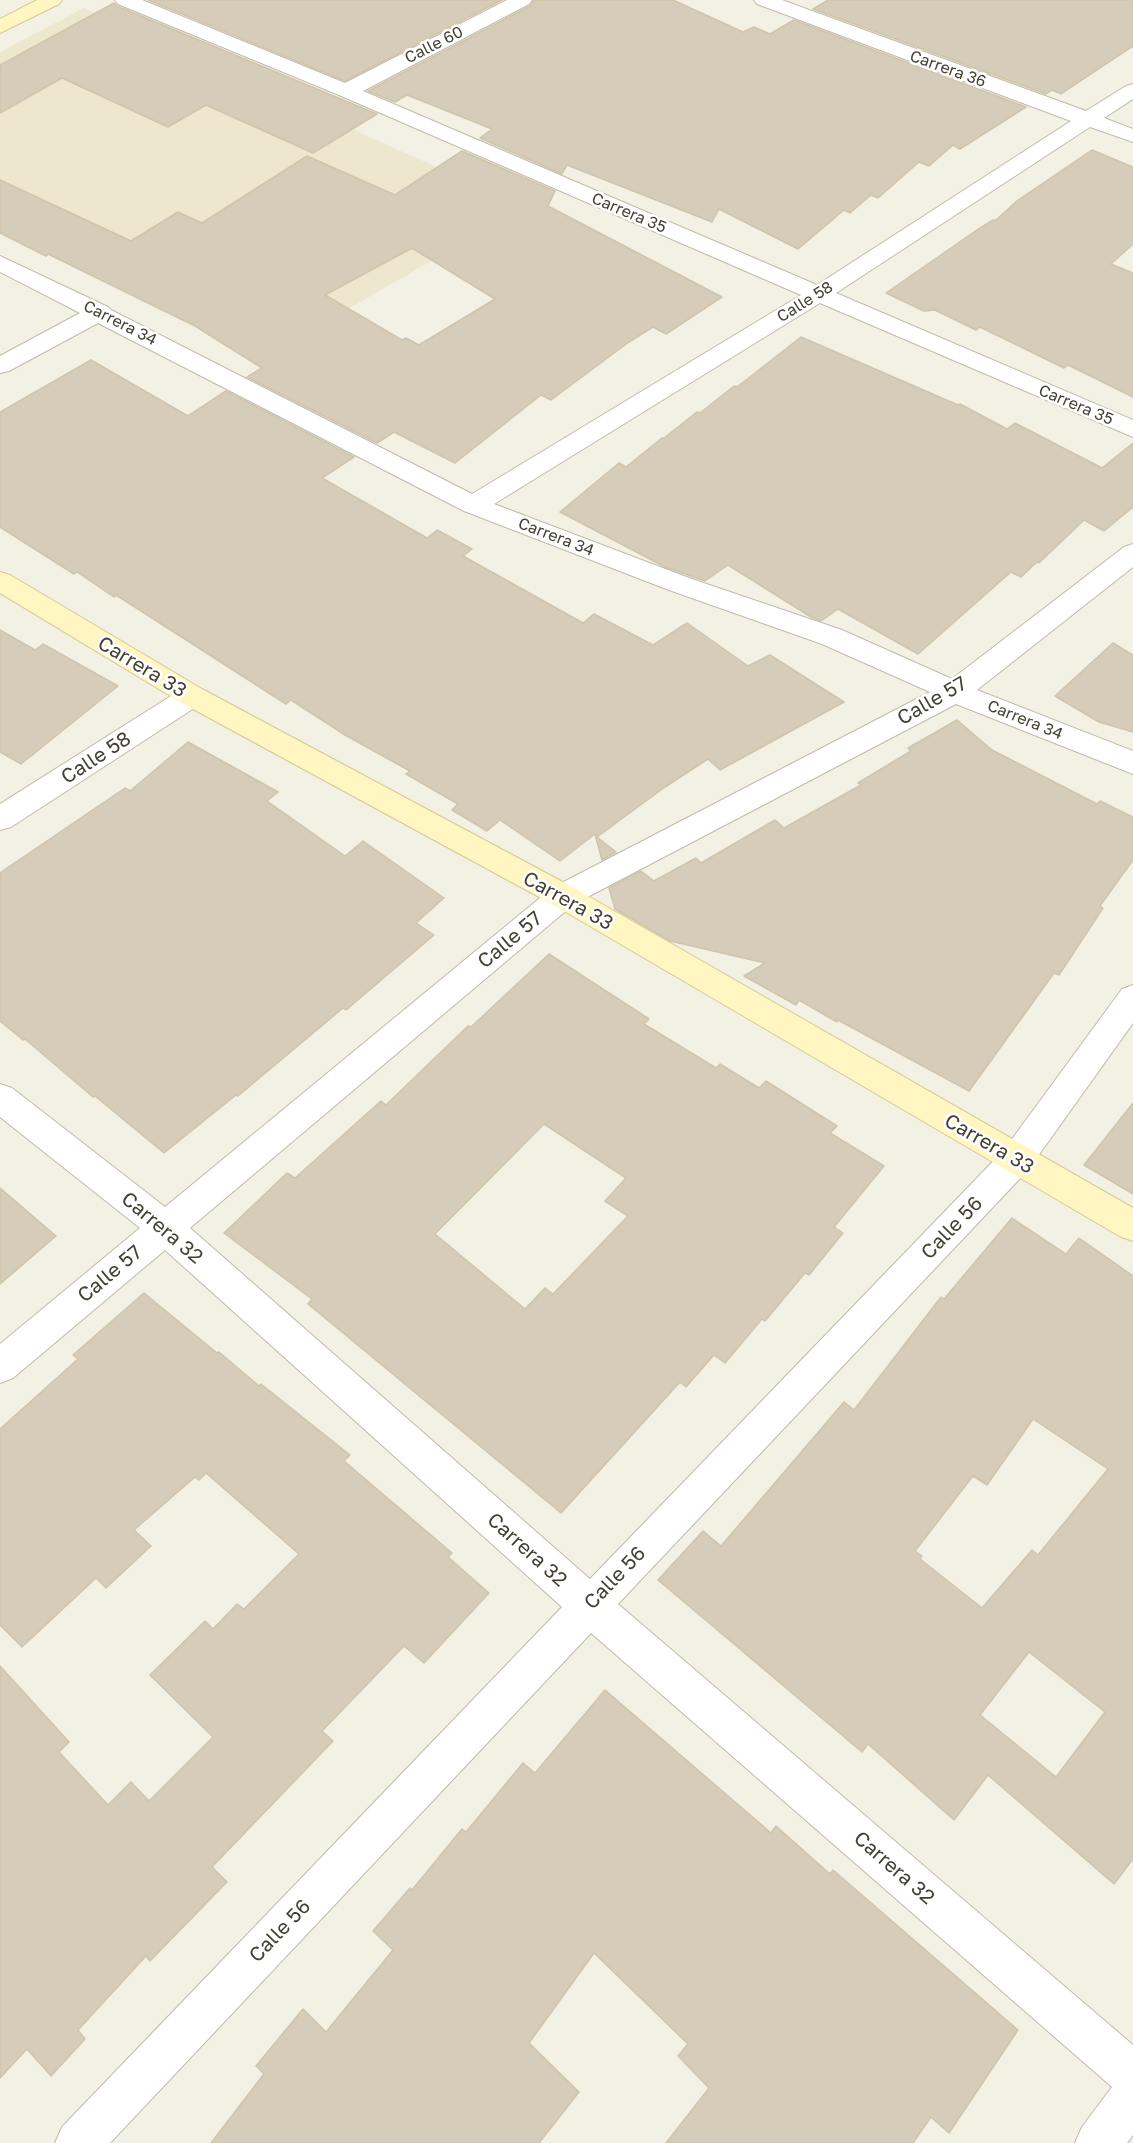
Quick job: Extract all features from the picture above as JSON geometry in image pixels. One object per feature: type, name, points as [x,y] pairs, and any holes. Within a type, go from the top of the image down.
[{"type":"street","points":[[0,27],[52,0]]},
{"type":"street","name":"Carrera 35","points":[[124,0],[346,91],[1133,429]]},
{"type":"street","name":"Calle 60","points":[[346,91],[522,0]]},
{"type":"street","name":"Carrera 36","points":[[764,0],[1133,136]]},
{"type":"street","name":"Calle 58","points":[[473,505],[818,295],[1133,90]]},
{"type":"street","name":"Carrera 34","points":[[0,263],[100,312],[473,505],[679,584],[832,637],[955,692],[1133,763]]},
{"type":"street","points":[[0,366],[100,312]]},
{"type":"street","name":"Calle 57","points":[[0,1366],[562,896],[955,692],[1133,553]]},
{"type":"street","name":"Carrera 33","points":[[0,581],[192,696],[562,896],[1133,1226]]},
{"type":"street","name":"Calle 58","points":[[0,819],[192,696]]},
{"type":"street","name":"Calle 56","points":[[78,2143],[1016,1160],[1133,998]]},
{"type":"street","name":"Carrera 32","points":[[0,1098],[165,1228],[590,1605],[1133,2075]]},
{"type":"street","points":[[1098,2143],[1133,2097]]},
{"type":"shaded area","points":[[84,8],[525,207],[261,359],[0,231],[0,52]]},
{"type":"building","points":[[148,0],[502,0],[345,81]]},
{"type":"building","points":[[534,0],[673,0],[743,32],[754,27],[770,34],[794,20],[1026,107],[960,149],[953,145],[929,166],[919,162],[878,198],[871,195],[850,213],[844,210],[798,249],[719,209],[712,222],[567,165],[562,174],[480,138],[492,129],[407,95],[395,102],[368,91],[530,6]]},
{"type":"building","points":[[828,0],[1133,0],[1133,46],[1061,94],[1052,90],[1046,94],[813,9]]},
{"type":"building","points":[[114,3],[377,114],[313,153],[206,105],[168,127],[62,78],[0,113],[0,65]]},
{"type":"building","points":[[1092,150],[1133,167],[1133,244],[1111,264],[1133,273],[1133,397],[1068,365],[1064,368],[980,327],[976,330],[935,310],[924,311],[886,293],[974,232],[996,220],[1018,200]]},
{"type":"building","points":[[462,151],[555,191],[548,206],[722,297],[666,334],[653,327],[551,400],[541,395],[455,463],[394,432],[377,443],[247,377],[262,368],[195,326],[0,233],[0,180],[131,241],[178,212],[202,223],[307,156],[395,195]],"holes":[[[412,248],[495,299],[419,345],[406,338],[402,340],[325,295]]]},
{"type":"building","points":[[801,337],[960,404],[1007,429],[1015,423],[1102,468],[1133,443],[1133,507],[1104,531],[1084,520],[1021,577],[1011,572],[918,654],[838,609],[821,621],[811,617],[728,565],[705,581],[665,567],[560,512],[619,463],[626,467],[697,412],[700,413],[734,386],[737,387]]},
{"type":"building","points":[[91,360],[188,416],[226,391],[354,457],[322,478],[427,538],[437,530],[472,549],[463,556],[583,623],[594,614],[653,645],[687,623],[748,666],[770,655],[844,702],[720,770],[708,759],[665,787],[597,837],[616,852],[602,860],[595,834],[560,861],[500,820],[487,831],[452,810],[458,804],[406,774],[410,771],[345,735],[291,700],[286,704],[116,595],[114,597],[77,572],[74,574],[0,527],[0,412]]},
{"type":"building","points":[[0,630],[35,650],[43,644],[118,686],[21,764],[0,752]]},
{"type":"building","points":[[1113,643],[1133,655],[1133,732],[1099,722],[1055,696]]},
{"type":"building","points":[[957,720],[992,750],[1097,804],[1100,801],[1133,817],[1133,860],[1100,906],[1103,908],[1059,975],[1054,973],[969,1091],[799,1000],[796,1005],[744,976],[765,963],[670,941],[615,909],[609,888],[641,871],[654,881],[696,858],[701,863],[775,820],[784,828],[861,785],[858,783],[911,751],[908,748]]},
{"type":"building","points":[[188,742],[278,792],[267,801],[345,856],[363,841],[444,898],[416,923],[434,935],[346,1010],[343,1008],[238,1096],[236,1095],[164,1153],[0,1021],[0,873],[125,788],[130,791]]},
{"type":"building","points":[[549,954],[649,1019],[644,1024],[716,1068],[720,1064],[759,1088],[766,1081],[837,1126],[830,1133],[884,1166],[834,1227],[843,1233],[809,1275],[805,1273],[765,1321],[762,1319],[725,1363],[714,1355],[686,1387],[680,1382],[561,1513],[308,1304],[312,1299],[224,1233],[287,1173],[295,1178],[381,1101],[386,1105],[468,1026],[471,1027]],"holes":[[[544,1124],[626,1178],[605,1201],[628,1216],[553,1294],[545,1288],[525,1309],[435,1234]]]},
{"type":"building","points":[[1133,1103],[1133,1194],[1084,1165]]},
{"type":"building","points":[[0,1188],[56,1236],[0,1284]]},
{"type":"building","points":[[1012,1218],[1066,1254],[1079,1238],[1133,1276],[1133,1859],[1114,1884],[988,1775],[954,1820],[868,1744],[862,1752],[658,1580],[703,1531],[721,1546],[844,1402],[854,1410],[941,1297],[944,1299]],"holes":[[[1033,1419],[1108,1469],[1038,1555],[1032,1550],[982,1608],[920,1559],[922,1556],[915,1551],[973,1476],[987,1485]],[[1029,1652],[1105,1712],[1056,1777],[980,1715]]]},
{"type":"building","points":[[144,1293],[217,1353],[219,1352],[259,1386],[261,1384],[350,1455],[344,1461],[452,1553],[448,1557],[489,1593],[424,1663],[404,1646],[322,1731],[333,1741],[212,1867],[227,1882],[150,1961],[146,1956],[78,2030],[85,2039],[51,2076],[27,2049],[0,2078],[0,1666],[69,1742],[59,1752],[108,1805],[131,1782],[149,1801],[213,1737],[150,1675],[205,1621],[213,1629],[237,1604],[244,1609],[299,1554],[206,1473],[199,1480],[195,1477],[134,1530],[151,1546],[106,1588],[96,1578],[22,1647],[0,1625],[0,1429],[78,1359],[73,1355]]},
{"type":"building","points":[[605,1690],[771,1833],[776,1826],[830,1874],[833,1870],[1018,2030],[949,2133],[931,2117],[913,2143],[666,2143],[709,2088],[678,2056],[688,2044],[594,1953],[529,2043],[579,2092],[539,2143],[211,2143],[264,2074],[256,2066],[303,2009],[326,2032],[393,1950],[373,1931],[410,1888],[412,1890],[462,1829],[466,1832],[523,1763],[535,1773]]}]
